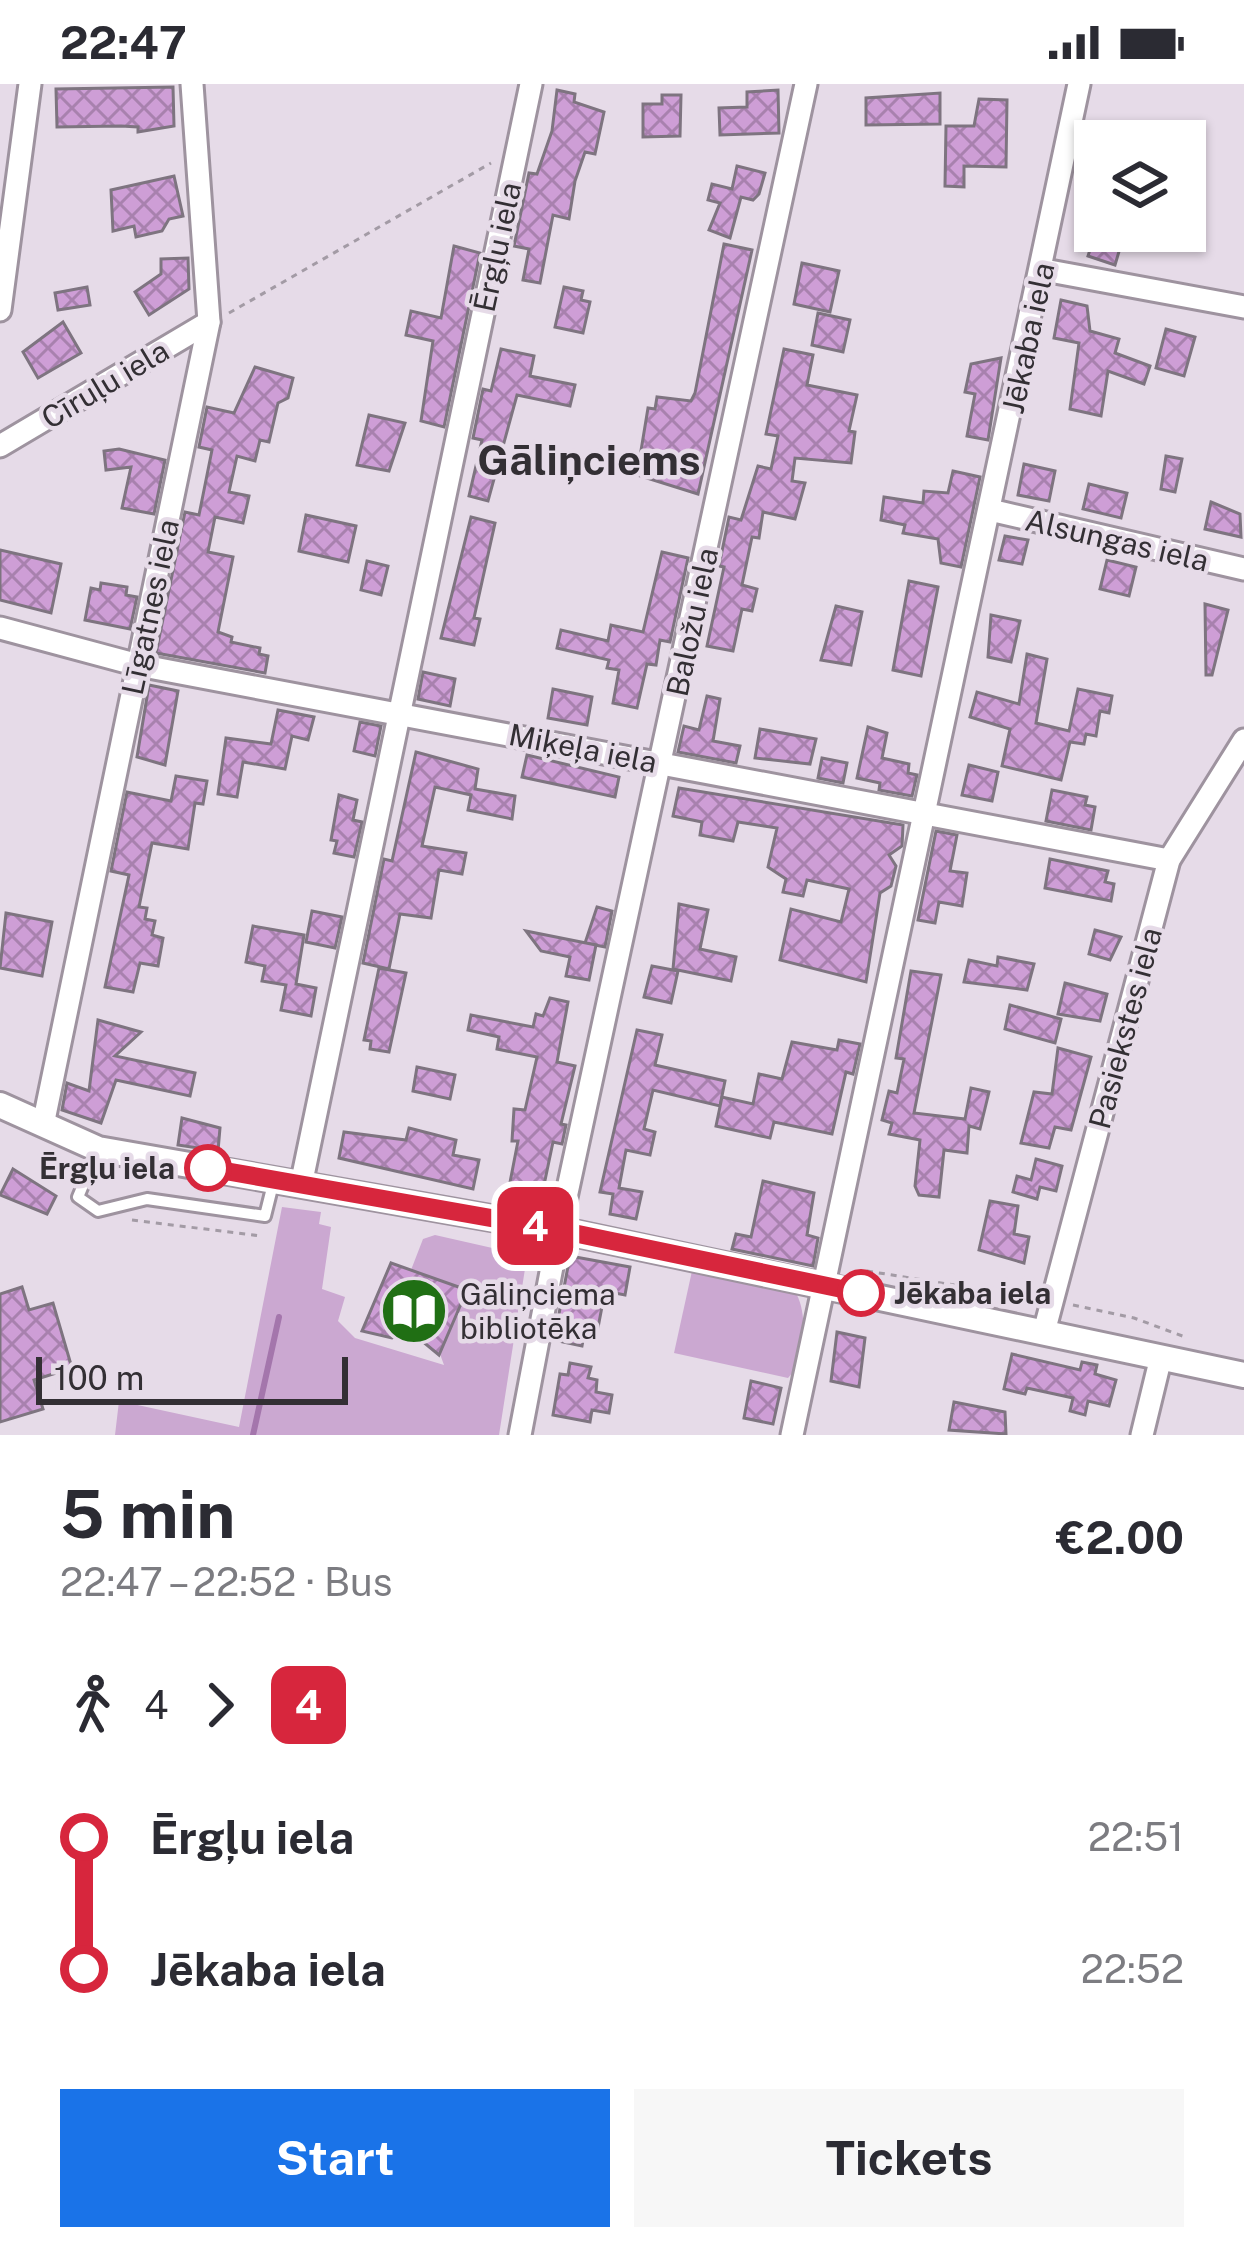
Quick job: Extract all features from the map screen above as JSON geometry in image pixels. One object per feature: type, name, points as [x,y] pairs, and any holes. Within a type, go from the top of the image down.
[{"type":"street","points":[[0,310],[31,84]]},
{"type":"street","name":"Līgatnes iela","points":[[43,1125],[209,322],[192,84]]},
{"type":"street","name":"Ērgļu iela","points":[[301,1185],[530,84]]},
{"type":"street","name":"Baložu iela","points":[[520,1435],[559,1230],[806,84]]},
{"type":"street","name":"Jēkaba iela","points":[[792,1435],[1044,270],[1079,84]]},
{"type":"street","points":[[1044,270],[1239,306]]},
{"type":"street","name":"Cīruļu iela","points":[[0,446],[209,322]]},
{"type":"street","name":"Alsungas iela","points":[[990,510],[1244,569]]},
{"type":"street","name":"Miķeļa iela","points":[[0,628],[138,665],[1169,860]]},
{"type":"street","name":"Pasiekstes iela","points":[[1044,1332],[1169,860],[1244,740]]},
{"type":"street","points":[[0,1105],[98,1149],[559,1230],[1244,1375]]},
{"type":"street","points":[[1142,1435],[1160,1357]]},
{"type":"lane","points":[[98,1149],[78,1197],[98,1211],[147,1199],[265,1216],[274,1180]]},
{"type":"path","points":[[209,322],[519,148]]},
{"type":"path","points":[[98,1211],[100,1223],[146,1220],[261,1236]]},
{"type":"shaded area","points":[[282,1207],[321,1212],[319,1224],[331,1227],[322,1289],[345,1297],[338,1321],[355,1338],[444,1365],[440,1354],[467,1291],[411,1270],[423,1239],[435,1235],[527,1256],[499,1435],[115,1435],[119,1401],[239,1427]]},
{"type":"shaded area","points":[[692,1271],[797,1295],[803,1338],[788,1378],[674,1353]]},
{"type":"building","points":[[173,87],[174,126],[138,132],[138,127],[57,127],[56,89]]},
{"type":"building","points":[[557,90],[575,94],[574,102],[604,112],[595,154],[585,152],[575,181],[569,219],[553,215],[540,283],[523,280],[529,249],[514,246],[529,173],[537,174],[552,131]]},
{"type":"building","points":[[778,90],[779,133],[720,135],[719,108],[747,107],[747,92]]},
{"type":"building","points":[[940,93],[940,124],[866,125],[866,98]]},
{"type":"building","points":[[662,95],[681,95],[680,136],[643,137],[643,104],[662,104]]},
{"type":"building","points":[[979,99],[1007,100],[1006,167],[964,166],[964,187],[945,186],[946,126],[974,126]]},
{"type":"building","points":[[737,166],[765,173],[753,200],[741,197],[730,238],[709,230],[720,203],[708,200],[712,184],[732,189]]},
{"type":"building","points":[[174,176],[183,216],[169,219],[162,231],[136,237],[134,226],[113,231],[111,190]]},
{"type":"building","points":[[724,244],[752,250],[698,494],[637,475],[648,408],[655,409],[657,397],[691,401],[695,393]]},
{"type":"building","points":[[454,246],[480,253],[444,427],[421,421],[433,341],[406,335],[411,311],[441,318]]},
{"type":"building","points":[[1089,252],[1119,252],[1115,265],[1088,256]]},
{"type":"building","points":[[188,258],[189,289],[149,315],[135,292],[161,274],[161,259]]},
{"type":"building","points":[[802,263],[839,271],[830,312],[794,304]]},
{"type":"building","points":[[87,287],[90,305],[58,310],[55,293]]},
{"type":"building","points":[[564,287],[583,291],[581,300],[590,302],[583,333],[555,327]]},
{"type":"building","points":[[1061,300],[1087,306],[1090,331],[1119,339],[1115,353],[1150,366],[1144,384],[1108,371],[1101,416],[1070,409],[1079,343],[1054,338]]},
{"type":"building","points":[[818,313],[850,320],[843,352],[812,345]]},
{"type":"building","points":[[63,322],[81,353],[38,378],[23,352]]},
{"type":"building","points":[[1166,329],[1195,337],[1184,376],[1156,368]]},
{"type":"building","points":[[501,349],[534,356],[530,376],[575,385],[570,406],[517,395],[488,501],[469,496],[482,440],[473,438],[483,389],[491,391]]},
{"type":"building","points":[[784,349],[813,355],[807,385],[857,395],[849,431],[855,432],[851,463],[795,458],[792,481],[805,483],[795,519],[763,512],[759,538],[752,537],[742,585],[757,589],[752,611],[742,609],[733,651],[707,646],[729,517],[741,520],[758,466],[771,469],[778,436],[766,434]]},
{"type":"building","points":[[1001,358],[988,440],[967,436],[975,394],[965,392],[971,364]]},
{"type":"building","points":[[255,367],[293,378],[288,398],[278,403],[269,442],[260,440],[255,461],[237,456],[229,492],[249,496],[243,523],[215,517],[208,552],[233,557],[218,632],[232,637],[231,642],[260,648],[259,654],[268,656],[265,673],[156,653],[185,512],[199,515],[212,450],[199,447],[207,407],[234,413]]},
{"type":"building","points":[[369,415],[405,423],[389,471],[357,465]]},
{"type":"building","points":[[119,449],[165,460],[154,514],[122,508],[131,467],[106,470],[104,451]]},
{"type":"building","points":[[1166,456],[1182,459],[1175,492],[1161,489]]},
{"type":"building","points":[[1024,464],[1055,471],[1049,501],[1018,495]]},
{"type":"building","points":[[953,471],[980,477],[961,567],[941,563],[938,539],[903,533],[905,525],[881,520],[884,497],[923,503],[924,491],[948,493]]},
{"type":"building","points":[[1089,484],[1127,493],[1121,518],[1083,509]]},
{"type":"building","points":[[1211,502],[1240,514],[1241,537],[1205,529]]},
{"type":"building","points":[[306,515],[356,526],[348,562],[299,551]]},
{"type":"building","points":[[471,517],[495,523],[474,618],[480,619],[474,645],[441,638]]},
{"type":"building","points":[[1005,536],[1028,540],[1022,564],[999,560]]},
{"type":"building","points":[[0,550],[61,564],[51,613],[0,600]]},
{"type":"building","points":[[662,552],[688,558],[670,642],[660,640],[656,665],[647,664],[637,708],[613,703],[619,670],[607,668],[609,660],[557,648],[561,630],[608,641],[611,625],[643,632]]},
{"type":"building","points":[[1107,560],[1136,567],[1129,596],[1100,589]]},
{"type":"building","points":[[367,561],[388,566],[381,595],[361,590]]},
{"type":"building","points":[[909,581],[938,587],[921,676],[893,670]]},
{"type":"building","points":[[101,583],[127,587],[126,595],[137,597],[130,629],[85,620],[91,588],[100,590]]},
{"type":"building","points":[[1205,604],[1228,610],[1212,675],[1206,675]]},
{"type":"building","points":[[836,606],[862,612],[851,665],[821,660]]},
{"type":"building","points":[[991,615],[1020,621],[1011,662],[988,657]]},
{"type":"building","points":[[1027,654],[1047,659],[1036,723],[1069,731],[1078,689],[1112,696],[1109,713],[1100,711],[1096,736],[1086,734],[1084,744],[1070,742],[1061,780],[1002,766],[1010,729],[970,717],[977,692],[1019,704]]},
{"type":"building","points":[[423,672],[455,679],[450,706],[418,699]]},
{"type":"building","points":[[149,685],[178,691],[165,765],[137,757]]},
{"type":"building","points":[[553,689],[592,697],[587,725],[548,718]]},
{"type":"building","points":[[707,696],[720,699],[713,741],[740,746],[736,763],[678,752],[684,726],[699,730]]},
{"type":"building","points":[[278,710],[314,717],[308,740],[292,736],[285,769],[243,762],[237,797],[218,794],[226,738],[271,744]]},
{"type":"building","points":[[360,722],[381,726],[375,756],[354,751]]},
{"type":"building","points":[[868,727],[887,733],[882,758],[909,764],[908,773],[917,775],[912,796],[879,790],[880,783],[857,778]]},
{"type":"building","points":[[760,729],[816,739],[810,764],[755,758]]},
{"type":"building","points":[[416,752],[478,769],[475,789],[515,796],[512,819],[468,810],[471,795],[435,787],[422,846],[466,853],[462,874],[439,870],[431,918],[400,914],[389,969],[363,963],[384,859],[392,861]]},
{"type":"building","points":[[527,755],[619,777],[615,797],[522,777]]},
{"type":"building","points":[[822,758],[847,763],[843,783],[818,778]]},
{"type":"building","points":[[969,765],[998,772],[992,801],[962,795]]},
{"type":"building","points":[[176,776],[207,781],[203,804],[195,803],[188,849],[152,843],[139,907],[147,908],[145,919],[155,921],[152,935],[163,938],[158,966],[140,963],[133,992],[105,987],[129,875],[111,871],[127,792],[171,801]]},
{"type":"building","points":[[679,788],[903,825],[902,846],[889,855],[896,866],[891,886],[880,893],[866,982],[780,960],[791,909],[841,922],[849,889],[807,880],[803,896],[783,892],[786,879],[768,867],[777,828],[738,822],[733,841],[700,835],[702,822],[673,816]]},
{"type":"building","points":[[1052,790],[1087,797],[1085,805],[1095,807],[1091,830],[1046,821]]},
{"type":"building","points":[[339,795],[357,800],[353,820],[362,822],[354,857],[334,853],[337,841],[331,840]]},
{"type":"building","points":[[936,831],[957,835],[950,871],[967,873],[962,906],[939,902],[935,923],[918,920]]},
{"type":"building","points":[[1050,859],[1108,871],[1105,882],[1114,884],[1111,901],[1045,888]]},
{"type":"building","points":[[679,904],[708,910],[700,949],[736,957],[731,981],[673,969]]},
{"type":"building","points":[[597,907],[612,911],[605,947],[585,943]]},
{"type":"building","points":[[312,911],[342,917],[335,948],[306,942]]},
{"type":"building","points":[[6,913],[52,922],[42,976],[0,968]]},
{"type":"building","points":[[253,926],[304,935],[296,984],[316,988],[311,1016],[281,1010],[286,985],[262,981],[265,966],[246,962]]},
{"type":"building","points":[[1095,930],[1121,937],[1110,960],[1089,954]]},
{"type":"building","points":[[526,931],[596,945],[589,980],[566,976],[570,957],[541,951]]},
{"type":"building","points":[[998,957],[1034,964],[1027,990],[964,982],[969,960],[997,966]]},
{"type":"building","points":[[652,966],[678,971],[671,1003],[644,997]]},
{"type":"building","points":[[379,968],[406,973],[389,1052],[370,1049],[371,1041],[364,1040]]},
{"type":"building","points":[[911,971],[941,975],[914,1113],[965,1119],[971,1088],[989,1092],[980,1129],[969,1126],[967,1153],[944,1150],[939,1197],[919,1195],[915,1186],[920,1140],[889,1134],[892,1123],[882,1120],[889,1091],[897,1093],[904,1059],[896,1058]]},
{"type":"building","points":[[1065,983],[1107,994],[1100,1021],[1058,1014]]},
{"type":"building","points":[[550,998],[568,1002],[557,1062],[575,1066],[561,1124],[566,1125],[562,1144],[553,1142],[539,1209],[506,1203],[518,1141],[512,1141],[514,1109],[525,1110],[537,1057],[497,1049],[499,1037],[468,1030],[471,1015],[533,1027],[536,1014],[543,1016]]},
{"type":"building","points":[[1010,1005],[1061,1019],[1055,1043],[1005,1029]]},
{"type":"building","points":[[98,1020],[141,1032],[115,1056],[195,1073],[190,1096],[116,1080],[101,1123],[62,1110],[67,1083],[89,1091]]},
{"type":"building","points":[[637,1030],[662,1035],[655,1065],[725,1081],[720,1106],[653,1090],[644,1129],[655,1132],[650,1155],[626,1150],[619,1188],[642,1192],[636,1219],[610,1214],[613,1194],[600,1192]]},
{"type":"building","points":[[839,1040],[860,1044],[853,1074],[846,1072],[832,1134],[774,1122],[770,1138],[716,1126],[722,1097],[753,1104],[759,1074],[782,1079],[792,1042],[837,1050]]},
{"type":"building","points":[[1058,1048],[1091,1057],[1071,1130],[1055,1127],[1049,1148],[1021,1143],[1034,1092],[1052,1094]]},
{"type":"building","points":[[417,1067],[455,1075],[450,1099],[413,1091]]},
{"type":"building","points":[[182,1118],[220,1128],[218,1151],[178,1145]]},
{"type":"building","points":[[409,1128],[456,1140],[453,1155],[479,1160],[473,1189],[339,1158],[344,1132],[406,1140]]},
{"type":"building","points":[[1036,1159],[1062,1166],[1056,1191],[1040,1187],[1037,1199],[1013,1192],[1017,1176],[1031,1180]]},
{"type":"building","points":[[13,1169],[56,1196],[47,1214],[0,1195]]},
{"type":"building","points":[[763,1181],[814,1193],[807,1235],[818,1238],[813,1266],[732,1249],[736,1234],[751,1237]]},
{"type":"building","points":[[990,1201],[1018,1206],[1014,1234],[1029,1237],[1024,1263],[979,1250]]},
{"type":"building","points":[[570,1256],[630,1267],[625,1295],[605,1291],[597,1333],[585,1330],[582,1346],[554,1340]]},
{"type":"building","name":"Gāliņciema bibliotēka","points":[[391,1263],[467,1290],[439,1355],[410,1331],[392,1338],[362,1331]]},
{"type":"building","points":[[22,1287],[29,1310],[53,1303],[72,1368],[34,1380],[43,1409],[0,1422],[0,1294]]},
{"type":"building","points":[[837,1332],[865,1338],[859,1387],[831,1381]]},
{"type":"building","points":[[1012,1354],[1080,1370],[1082,1362],[1097,1365],[1095,1374],[1116,1380],[1109,1406],[1088,1401],[1085,1415],[1070,1411],[1073,1398],[1027,1388],[1025,1394],[1004,1389]]},
{"type":"building","points":[[570,1363],[591,1367],[588,1378],[597,1380],[596,1392],[612,1395],[609,1413],[592,1410],[590,1422],[553,1415],[560,1374],[568,1375]]},
{"type":"building","points":[[751,1381],[781,1388],[773,1424],[744,1418]]},
{"type":"building","points":[[954,1402],[1005,1412],[1006,1434],[949,1430]]},
{"type":"waterway","points":[[253,1435],[279,1317]]},
{"type":"bus line","name":"4","points":[[208,1168],[559,1230],[861,1293]]},
{"type":"place","name":"Ērgļu iela","points":[[208,1168]]},
{"type":"place","name":"Jēkaba iela","points":[[861,1293]]},
{"type":"place","name":"Gāliņciema bibliotēka","points":[[414,1311]]},
{"type":"district","name":"Gāliņciems","points":[[589,459]]}]
